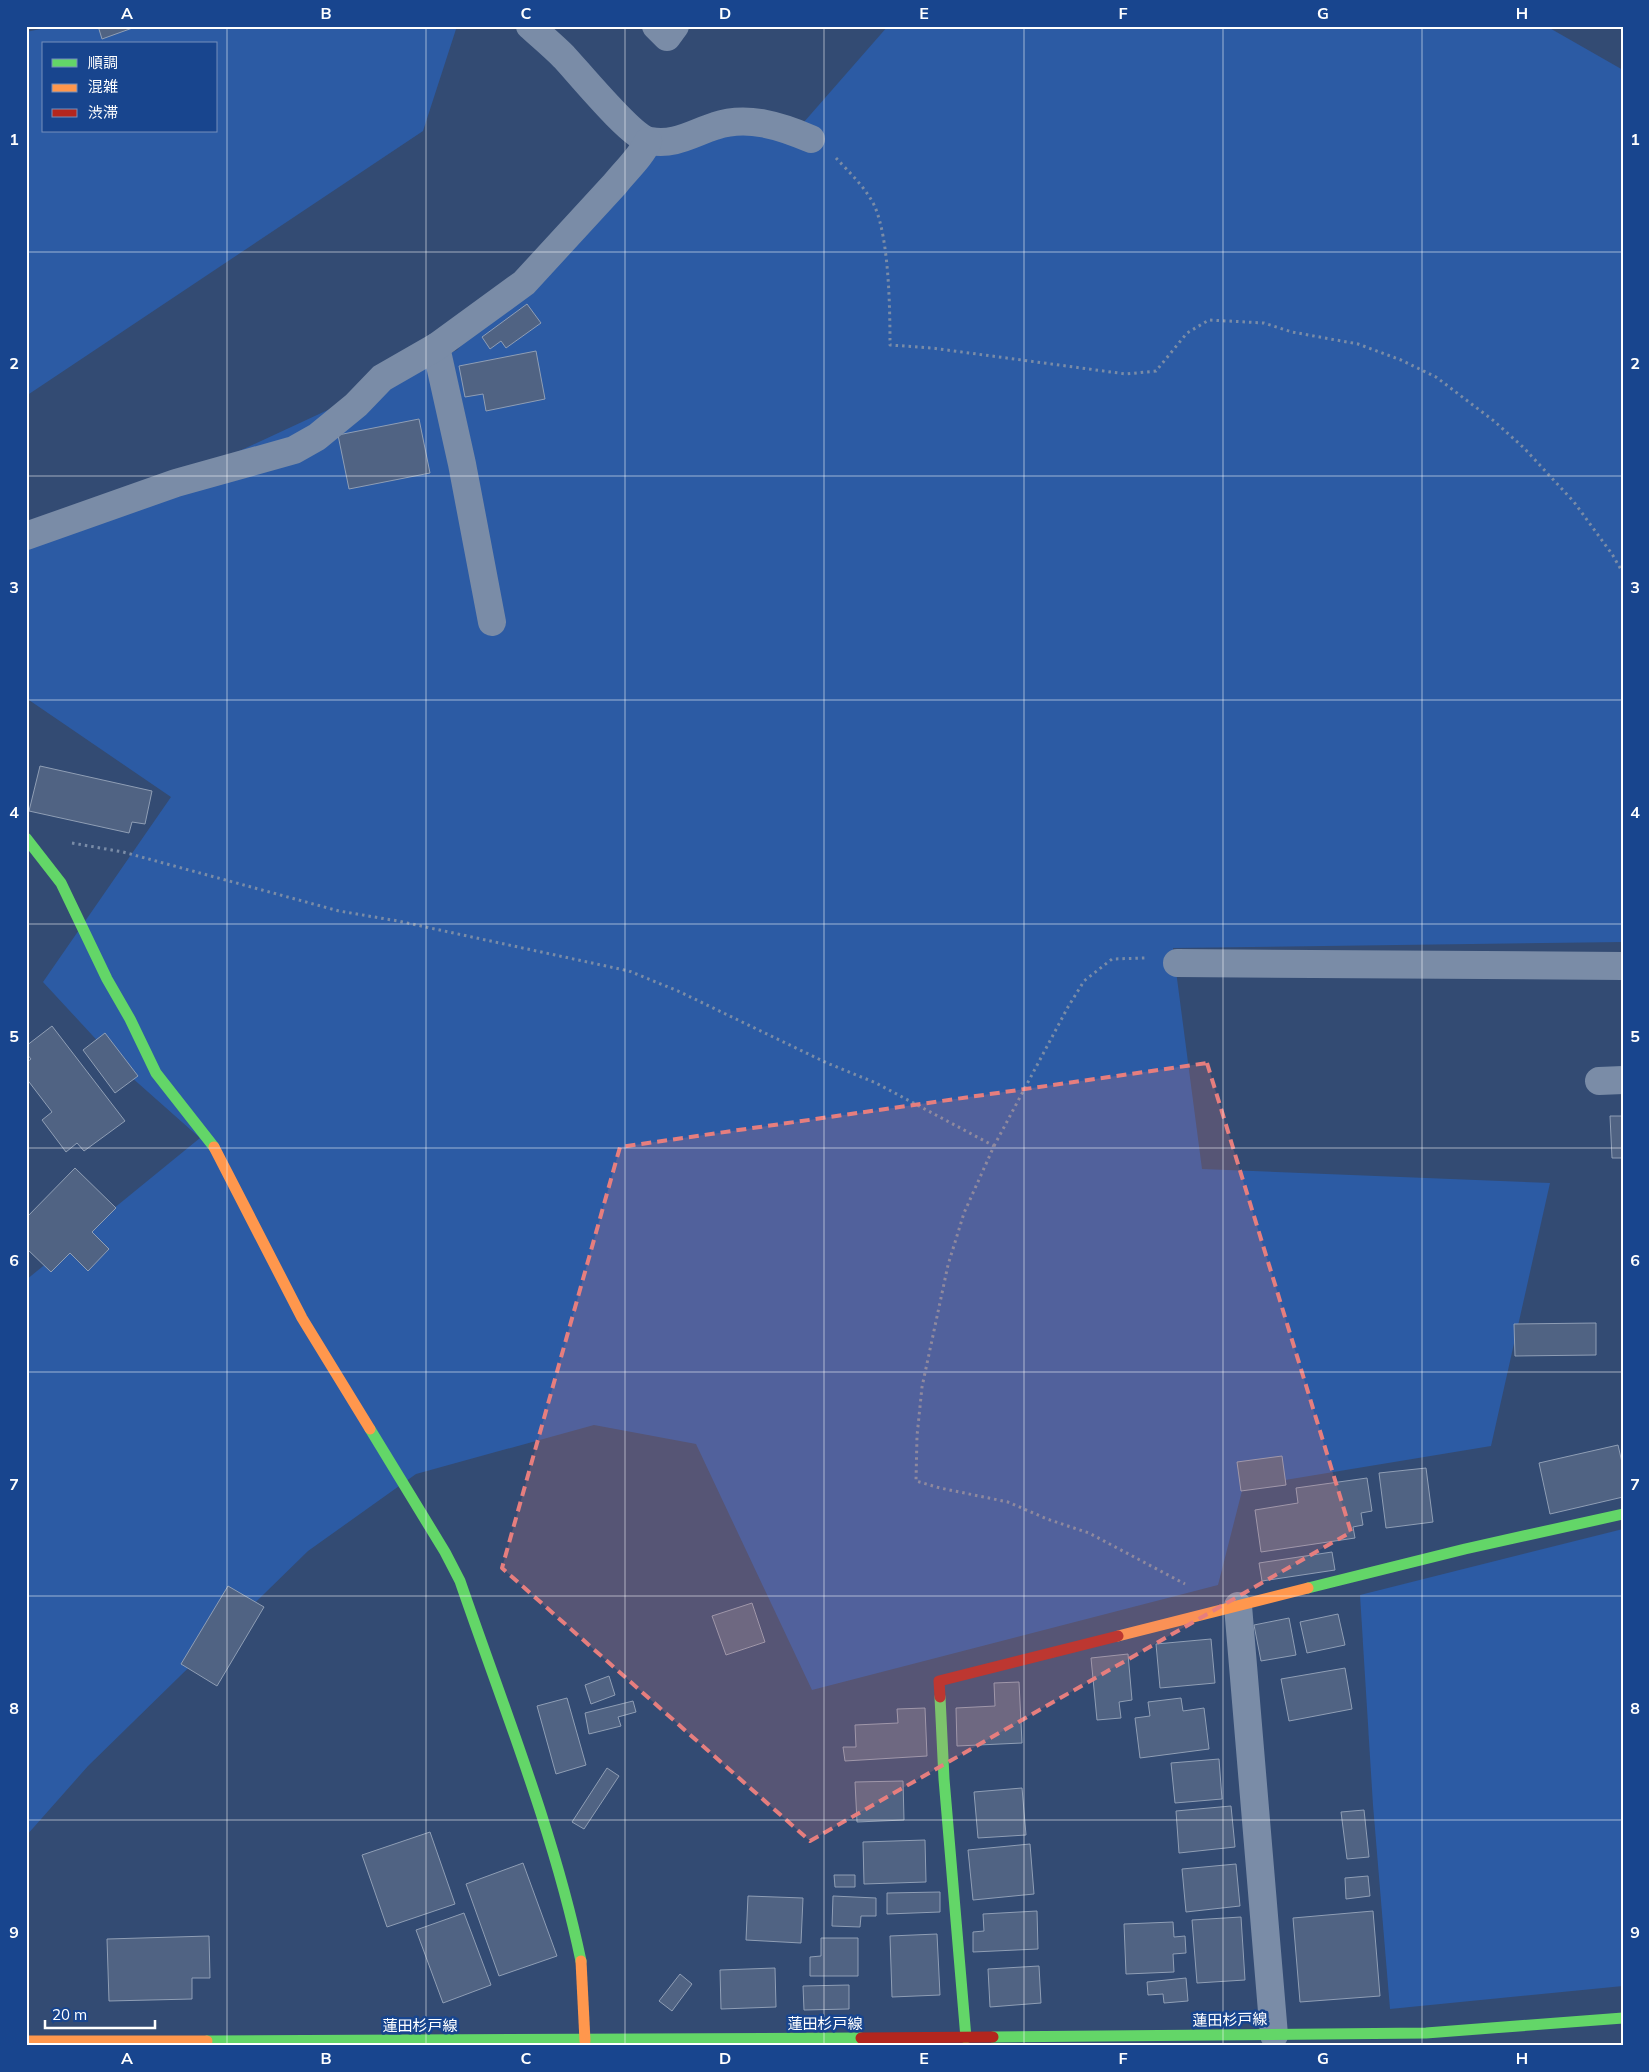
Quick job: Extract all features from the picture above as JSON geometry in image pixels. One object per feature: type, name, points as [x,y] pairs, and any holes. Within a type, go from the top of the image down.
[{"type":"street","points":[[530,26],[564,57],[628,125],[648,142],[676,142],[716,125],[740,122],[763,123],[788,129],[811,139]]},
{"type":"street","points":[[656,26],[667,37],[675,26]]},
{"type":"street","points":[[26,536],[176,483],[294,450],[317,437],[356,405],[382,378],[436,347],[524,283],[615,184],[644,151],[648,142]]},
{"type":"street","points":[[436,347],[462,464],[492,622]]},
{"type":"street","points":[[29,840],[61,883],[107,979],[130,1019],[156,1073],[215,1149],[302,1318],[445,1552],[460,1582],[543,1824],[571,1917],[582,1961],[585,2040]]},
{"type":"street","points":[[1177,962],[1623,966]]},
{"type":"street","points":[[966,2038],[944,1779],[938,1681],[1465,1549],[1623,1514]]},
{"type":"street","points":[[1238,1606],[1274,2035]]},
{"type":"street","name":"蓮田杉戸線","points":[[26,2041],[966,2038],[1426,2033],[1623,2018]]},
{"type":"path","points":[[811,139],[823,146],[846,168],[875,206],[883,245],[890,309],[890,345],[932,348],[1126,374],[1156,371],[1187,333],[1209,320],[1264,323],[1292,332],[1358,344],[1436,377],[1494,421],[1524,448],[1574,502],[1612,554],[1623,573]]},
{"type":"path","points":[[29,840],[83,844],[115,850],[338,911],[398,921],[629,971],[678,991],[827,1063],[876,1083],[994,1146]]},
{"type":"path","points":[[1177,962],[1146,958],[1112,959],[1084,981],[1068,1006],[994,1146],[964,1213],[948,1266],[922,1387],[917,1436],[916,1481],[1008,1502],[1047,1519],[1089,1533],[1190,1587]]},
{"type":"highlighted area","points":[[1207,1063],[1351,1532],[810,1841],[502,1568],[620,1147]]},
{"type":"shaded area","points":[[55,26],[457,26],[423,131],[26,396],[26,32]]},
{"type":"shaded area","points":[[888,26],[1546,26],[1623,70],[1623,942],[1173,948],[1202,1169],[1550,1183],[1491,1446],[1243,1487],[1218,1585],[812,1690],[696,1444],[594,1425],[416,1474],[308,1551],[88,1766],[26,1836],[26,1280],[200,1138],[130,1076],[43,982],[171,797],[26,698],[26,550],[457,350],[656,140],[804,122]]},
{"type":"shaded area","points":[[1623,1529],[1623,1986],[1390,2009],[1373,1805],[1360,1595]]},
{"type":"building","points":[[98,26],[138,26],[102,39]]},
{"type":"building","points":[[527,304],[541,323],[506,348],[501,341],[490,349],[482,337]]},
{"type":"building","points":[[536,351],[545,399],[486,411],[483,394],[465,397],[459,366]]},
{"type":"building","points":[[419,419],[430,473],[349,489],[338,435]]},
{"type":"building","points":[[40,766],[152,791],[145,824],[132,822],[129,833],[29,811]]},
{"type":"building","points":[[52,1026],[125,1121],[84,1151],[77,1143],[66,1152],[42,1120],[52,1112],[26,1078],[26,1063],[31,1059],[26,1053],[26,1046]]},
{"type":"building","points":[[105,1033],[138,1076],[115,1093],[83,1050]]},
{"type":"building","points":[[1610,1116],[1623,1116],[1623,1158],[1612,1158]]},
{"type":"building","points":[[75,1168],[116,1208],[92,1232],[109,1249],[88,1271],[70,1253],[51,1272],[26,1248],[26,1218]]},
{"type":"building","points":[[1596,1323],[1596,1355],[1515,1356],[1514,1324]]},
{"type":"building","points":[[1618,1445],[1623,1467],[1623,1497],[1550,1514],[1539,1463]]},
{"type":"building","points":[[1282,1456],[1286,1485],[1241,1491],[1237,1462]]},
{"type":"building","points":[[1426,1468],[1433,1522],[1386,1528],[1379,1473]]},
{"type":"building","points":[[1367,1478],[1372,1511],[1361,1513],[1363,1525],[1353,1527],[1355,1538],[1261,1552],[1255,1510],[1298,1503],[1296,1488]]},
{"type":"building","points":[[1332,1552],[1335,1570],[1262,1581],[1259,1563]]},
{"type":"building","points":[[228,1586],[264,1607],[217,1686],[181,1664]]},
{"type":"building","points":[[752,1603],[765,1642],[726,1655],[712,1616]]},
{"type":"building","points":[[1338,1614],[1345,1645],[1307,1653],[1300,1622]]},
{"type":"building","points":[[1289,1618],[1296,1655],[1261,1661],[1254,1625]]},
{"type":"building","points":[[1211,1639],[1215,1683],[1160,1688],[1156,1644]]},
{"type":"building","points":[[1128,1654],[1132,1700],[1119,1702],[1121,1718],[1097,1720],[1091,1658]]},
{"type":"building","points":[[1345,1668],[1352,1709],[1289,1721],[1281,1679]]},
{"type":"building","points":[[609,1676],[615,1695],[591,1704],[585,1685]]},
{"type":"building","points":[[1019,1682],[1022,1743],[957,1746],[956,1708],[995,1706],[994,1683]]},
{"type":"building","points":[[567,1698],[586,1765],[556,1774],[537,1706]]},
{"type":"building","points":[[1181,1698],[1183,1711],[1204,1708],[1209,1749],[1140,1758],[1135,1718],[1150,1716],[1148,1702]]},
{"type":"building","points":[[633,1701],[636,1712],[618,1717],[621,1726],[589,1734],[585,1713]]},
{"type":"building","points":[[925,1708],[927,1756],[845,1761],[843,1747],[856,1747],[855,1725],[898,1723],[897,1709]]},
{"type":"building","points":[[1219,1759],[1222,1799],[1175,1803],[1171,1763]]},
{"type":"building","points":[[607,1768],[619,1776],[584,1829],[572,1822]]},
{"type":"building","points":[[903,1781],[904,1820],[857,1822],[855,1782]]},
{"type":"building","points":[[1022,1788],[1026,1835],[978,1838],[974,1792]]},
{"type":"building","points":[[1231,1806],[1235,1847],[1179,1853],[1176,1811]]},
{"type":"building","points":[[1364,1810],[1369,1857],[1347,1859],[1341,1812]]},
{"type":"building","points":[[430,1832],[455,1904],[387,1927],[362,1855]]},
{"type":"building","points":[[925,1840],[926,1882],[864,1884],[863,1842]]},
{"type":"building","points":[[1030,1844],[1034,1894],[973,1900],[968,1850]]},
{"type":"building","points":[[523,1863],[557,1956],[499,1976],[466,1884]]},
{"type":"building","points":[[1236,1864],[1240,1906],[1186,1912],[1182,1869]]},
{"type":"building","points":[[834,1875],[855,1875],[855,1887],[835,1887]]},
{"type":"building","points":[[1368,1876],[1370,1896],[1346,1899],[1345,1878]]},
{"type":"building","points":[[940,1892],[940,1912],[887,1914],[887,1893]]},
{"type":"building","points":[[748,1896],[803,1898],[801,1943],[746,1940]]},
{"type":"building","points":[[833,1896],[876,1898],[876,1916],[861,1916],[860,1927],[832,1926]]},
{"type":"building","points":[[1037,1911],[1038,1949],[973,1952],[973,1932],[984,1931],[983,1914]]},
{"type":"building","points":[[1373,1911],[1380,1996],[1300,2002],[1293,1918]]},
{"type":"building","points":[[464,1913],[491,1985],[443,2003],[416,1930]]},
{"type":"building","points":[[1241,1917],[1245,1980],[1197,1983],[1192,1920]]},
{"type":"building","points":[[1173,1922],[1174,1937],[1185,1936],[1186,1953],[1173,1954],[1174,1972],[1126,1974],[1124,1924]]},
{"type":"building","points":[[937,1934],[940,1995],[892,1997],[890,1936]]},
{"type":"building","points":[[209,1936],[210,1978],[192,1978],[192,1999],[109,2001],[107,1939]]},
{"type":"building","points":[[821,1938],[858,1938],[858,1976],[810,1976],[810,1957],[821,1956]]},
{"type":"building","points":[[1039,1966],[1041,2003],[990,2007],[988,1969]]},
{"type":"building","points":[[775,1968],[776,2007],[721,2009],[720,1970]]},
{"type":"building","points":[[680,1974],[692,1984],[672,2011],[659,2001]]},
{"type":"building","points":[[1186,1978],[1188,2001],[1164,2003],[1163,1994],[1148,1995],[1147,1982]]},
{"type":"building","points":[[849,1985],[849,2009],[804,2010],[803,1986]]},
{"type":"traffic: fast","points":[[26,838],[61,883],[107,979],[130,1019],[156,1073],[214,1147]]},
{"type":"traffic: fast","points":[[370,1429],[445,1552],[460,1581],[542,1817],[557,1865],[581,1961]]},
{"type":"traffic: fast","points":[[1308,1588],[1465,1549],[1623,1514]]},
{"type":"traffic: fast","points":[[940,1697],[944,1779],[966,2038]]},
{"type":"traffic: fast","points":[[993,2037],[1426,2033],[1623,2018]]},
{"type":"traffic: fast","points":[[207,2041],[861,2038]]},
{"type":"traffic: slow","points":[[214,1147],[302,1318],[370,1429]]},
{"type":"traffic: slow","points":[[1118,1636],[1308,1588]]},
{"type":"traffic: slow","points":[[581,1961],[585,2041]]},
{"type":"traffic: slow","points":[[26,2041],[207,2041]]},
{"type":"traffic: jam","points":[[940,1697],[939,1681],[1118,1636]]},
{"type":"traffic: jam","points":[[861,2038],[993,2037]]}]
